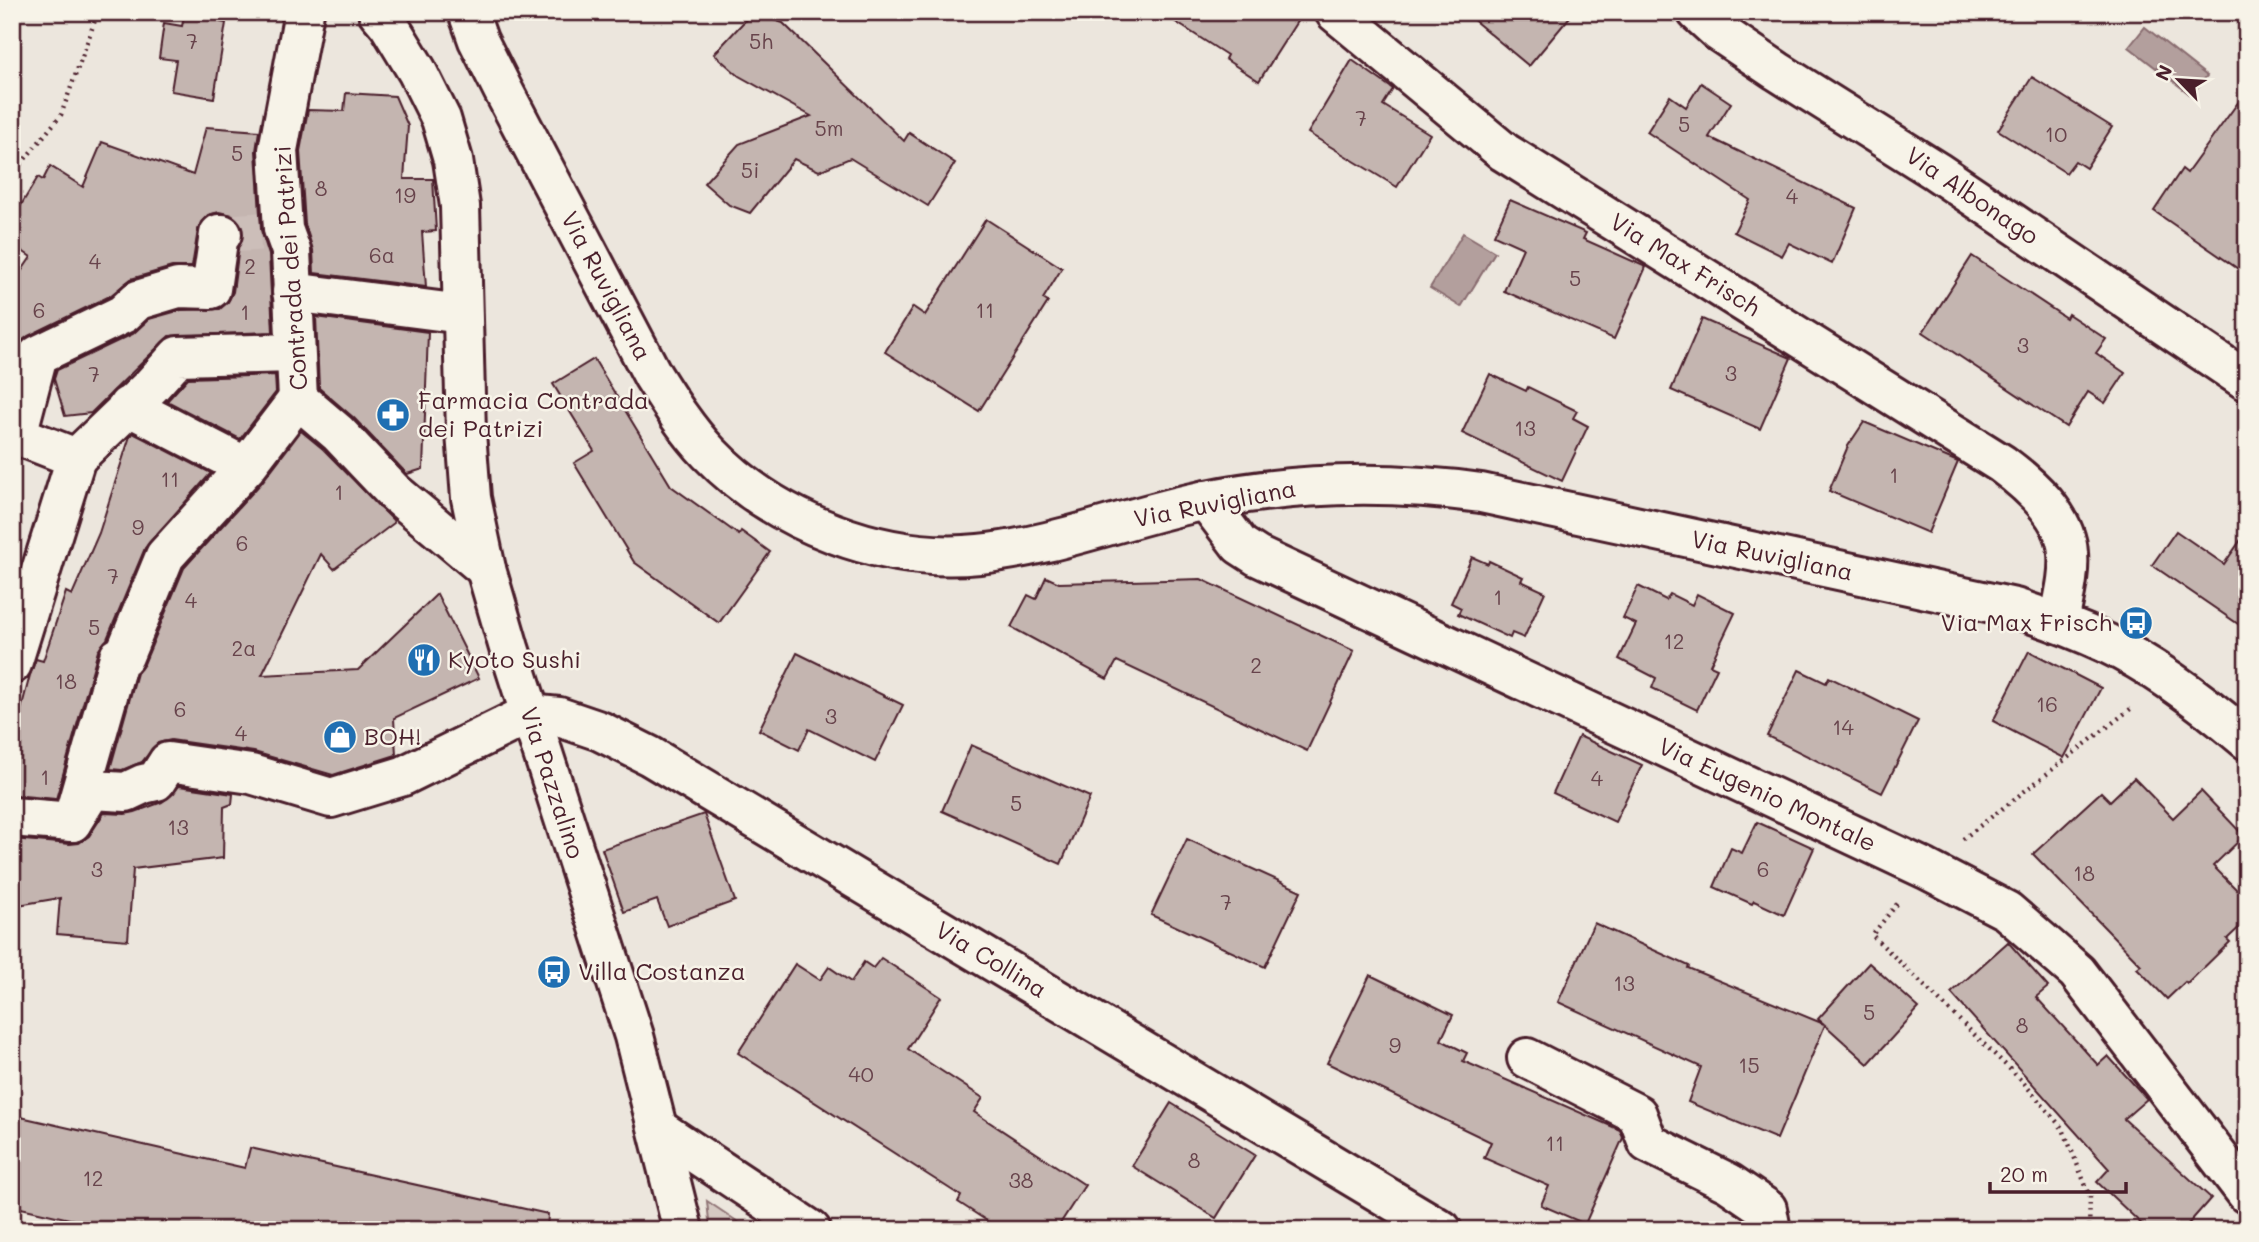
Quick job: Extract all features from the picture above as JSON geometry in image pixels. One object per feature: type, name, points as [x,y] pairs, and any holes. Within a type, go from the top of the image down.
[{"type":"street","name":"Contrada dei Patrizi","points":[[304,12],[278,150],[282,229],[291,251],[298,399],[338,433],[394,492],[486,569]]},
{"type":"street","name":"Via Pazzalino","points":[[378,12],[390,25],[417,71],[440,119],[453,160],[460,206],[466,433],[471,498],[486,569],[530,714],[635,1036],[683,1230]]},
{"type":"street","name":"Via Ruvigliana","points":[[468,12],[478,40],[509,102],[653,376],[674,408],[709,454],[740,481],[779,509],[821,529],[900,550],[978,554],[1043,542],[1206,500],[1298,486],[1362,483],[1430,486],[1481,493],[2015,608],[2059,622],[2138,661],[2211,710],[2247,740]]},
{"type":"street","name":"Via Max Frisch","points":[[1335,12],[1504,152],[1991,456],[2025,481],[2044,500],[2062,530],[2068,551],[2067,577],[2059,622]]},
{"type":"street","name":"Via Albonago","points":[[1697,12],[1719,32],[1776,71],[1936,171],[2247,381]]},
{"type":"street","points":[[76,458],[17,435],[38,355],[123,314],[138,300],[178,288],[211,289],[219,234],[222,234]]},
{"type":"street","points":[[292,292],[462,314]]},
{"type":"street","points":[[12,664],[76,458],[151,386],[178,356],[295,354]]},
{"type":"street","points":[[72,822],[119,657],[124,656],[165,556],[246,467],[298,399]]},
{"type":"street","points":[[128,406],[246,467]]},
{"type":"street","name":"Via Eugenio Montale","points":[[1206,500],[1240,545],[1257,556],[1926,869],[2007,911],[2077,972],[2247,1194]]},
{"type":"street","points":[[72,822],[92,790],[126,792],[156,781],[168,762],[251,775],[331,798],[403,776],[530,714]]},
{"type":"street","name":"Via Collina","points":[[530,714],[559,717],[600,731],[650,756],[1442,1230]]},
{"type":"street","points":[[12,817],[72,822]]},
{"type":"street","points":[[1527,1058],[1637,1114],[1648,1143],[1729,1183],[1767,1209],[1771,1230]]},
{"type":"street","points":[[660,1129],[811,1230]]},
{"type":"path","points":[[12,174],[61,115],[98,12]]},
{"type":"shaded area","points":[[2145,27],[2207,76],[2191,95],[2129,47]]},
{"type":"shaded area","points":[[1463,233],[1495,252],[1461,307],[1430,288]]},
{"type":"shaded area","points":[[707,1201],[750,1230],[710,1230]]},
{"type":"building","points":[[1160,12],[1303,12],[1259,81],[1225,59],[1227,55]]},
{"type":"building","points":[[1464,12],[1574,12],[1529,66]]},
{"type":"building","points":[[752,13],[783,23],[904,141],[909,133],[955,163],[928,206],[850,158],[819,171],[794,159],[750,213],[729,205],[704,183],[739,144],[811,116],[739,76],[714,54]]},
{"type":"building","points":[[184,17],[221,20],[220,22],[226,23],[214,98],[171,91],[176,60],[159,58],[164,23],[182,26]]},
{"type":"building","points":[[1352,60],[1393,89],[1383,105],[1430,134],[1397,187],[1308,133]]},
{"type":"building","points":[[2032,77],[2112,127],[2086,168],[2075,161],[2066,173],[1998,130]]},
{"type":"building","points":[[1701,83],[1731,103],[1709,137],[1856,208],[1832,264],[1789,243],[1782,256],[1734,232],[1750,200],[1647,132],[1670,96],[1686,107]]},
{"type":"building","points":[[2247,90],[2247,275],[2154,211],[2182,169],[2187,173]]},
{"type":"building","points":[[346,93],[395,96],[408,126],[404,179],[433,179],[436,231],[422,232],[426,287],[314,273],[313,250],[305,224],[300,151],[308,110],[344,111]]},
{"type":"building","points":[[206,127],[259,131],[256,151],[261,230],[269,255],[273,332],[169,336],[91,413],[65,416],[54,379],[57,370],[133,334],[149,319],[181,310],[220,309],[228,302],[233,292],[239,247],[244,235],[241,224],[232,215],[219,212],[208,215],[198,230],[192,267],[172,267],[131,279],[110,296],[28,336],[21,342],[16,353],[12,350],[12,285],[31,257],[12,244],[12,220],[38,177],[43,180],[50,166],[83,187],[102,142],[193,175]]},
{"type":"building","points":[[1510,200],[1586,233],[1583,239],[1646,267],[1614,339],[1504,291],[1523,248],[1494,235]]},
{"type":"building","points":[[986,219],[1062,268],[1043,299],[1048,302],[979,411],[885,352],[913,307],[925,315]]},
{"type":"building","points":[[1972,256],[2066,318],[2068,314],[2106,339],[2096,353],[2125,373],[2105,403],[2088,392],[2066,427],[1923,332]]},
{"type":"building","points":[[316,317],[428,332],[423,469],[407,474],[354,418],[319,388]]},
{"type":"building","points":[[1702,319],[1791,358],[1760,429],[1671,390]]},
{"type":"building","points":[[594,359],[671,486],[739,535],[741,531],[770,552],[719,623],[634,562],[574,463],[594,451],[553,384]]},
{"type":"building","points":[[1490,374],[1526,391],[1528,387],[1577,411],[1573,418],[1588,426],[1562,481],[1462,433]]},
{"type":"building","points":[[275,375],[276,392],[240,439],[167,401],[188,378]]},
{"type":"building","points":[[1864,422],[1958,462],[1928,533],[1829,491],[1848,446]]},
{"type":"building","points":[[301,431],[323,449],[394,523],[334,569],[321,554],[262,675],[358,670],[437,594],[479,678],[394,718],[396,755],[333,775],[254,752],[171,740],[158,743],[142,762],[122,770],[110,769],[137,673],[144,664],[184,568],[262,482]]},
{"type":"building","points":[[133,433],[211,473],[145,548],[107,639],[98,651],[56,799],[12,795],[12,744],[30,675],[36,659],[43,661],[66,592],[72,595],[99,533]]},
{"type":"building","points":[[2176,531],[2224,564],[2247,531],[2247,630],[2152,565]]},
{"type":"building","points":[[1472,557],[1488,564],[1489,561],[1523,577],[1521,581],[1545,592],[1524,638],[1512,633],[1510,638],[1458,614],[1461,608],[1451,603]]},
{"type":"building","points":[[1046,577],[1059,583],[1201,579],[1354,651],[1307,751],[1117,661],[1107,679],[1011,627],[1028,595],[1036,599]]},
{"type":"building","points":[[1638,586],[1666,600],[1670,594],[1692,605],[1697,594],[1735,613],[1710,665],[1717,668],[1697,710],[1652,688],[1656,678],[1619,659],[1636,624],[1623,618]]},
{"type":"building","points":[[2029,651],[2101,688],[2064,758],[1993,721]]},
{"type":"building","points":[[797,653],[903,705],[875,762],[809,729],[799,750],[759,730]]},
{"type":"building","points":[[1799,670],[1826,683],[1829,677],[1918,721],[1882,793],[1767,736]]},
{"type":"building","points":[[1579,736],[1642,765],[1615,822],[1553,793]]},
{"type":"building","points":[[971,745],[1090,797],[1061,864],[942,811]]},
{"type":"building","points":[[2134,778],[2173,818],[2201,791],[2244,836],[2213,866],[2247,900],[2247,920],[2227,939],[2230,942],[2187,984],[2185,982],[2167,999],[2137,968],[2141,965],[2033,854],[2101,792],[2110,801]]},
{"type":"building","points":[[179,786],[233,794],[232,804],[224,807],[223,858],[133,869],[128,940],[57,934],[60,898],[12,906],[12,839],[79,843],[89,836],[104,813],[135,812],[162,802]]},
{"type":"building","points":[[704,814],[735,901],[667,926],[657,900],[624,912],[602,849]]},
{"type":"building","points":[[1757,822],[1814,848],[1784,915],[1714,887],[1731,848],[1742,853]]},
{"type":"building","points":[[1187,839],[1301,891],[1265,967],[1151,915]]},
{"type":"building","points":[[1594,923],[1689,966],[1688,968],[1824,1024],[1818,1019],[1869,963],[1919,1008],[1868,1064],[1825,1025],[1777,1139],[1688,1102],[1701,1067],[1558,1002]]},
{"type":"building","points":[[2008,942],[2048,987],[2036,997],[2098,1065],[2108,1056],[2147,1099],[2124,1119],[2211,1198],[2183,1230],[2148,1230],[2097,1182],[2109,1169],[1951,993]]},
{"type":"building","points":[[881,958],[941,997],[908,1049],[983,1098],[974,1112],[1085,1185],[1056,1230],[1001,1230],[958,1202],[961,1196],[738,1053],[795,964],[820,980],[829,967],[851,982],[864,962],[873,968]]},
{"type":"building","points":[[1370,975],[1453,1015],[1441,1040],[1467,1053],[1463,1061],[1620,1130],[1623,1138],[1585,1224],[1541,1205],[1549,1186],[1484,1158],[1491,1142],[1327,1063]]},
{"type":"building","points":[[1171,1103],[1255,1155],[1216,1218],[1132,1166]]},
{"type":"building","points":[[12,1115],[245,1168],[250,1148],[548,1214],[547,1230],[118,1230],[12,1206]]},
{"type":"tunnel","points":[[222,234],[281,230]]},
{"type":"place","name":"Farmacia Contrada dei Patrizi","points":[[393,415]]},
{"type":"place","name":"Via Max Frisch","points":[[2136,623]]},
{"type":"place","name":"Kyoto Sushi","points":[[424,660]]},
{"type":"place","name":"BOH!","points":[[340,737]]},
{"type":"place","name":"Villa Costanza","points":[[554,972]]}]
